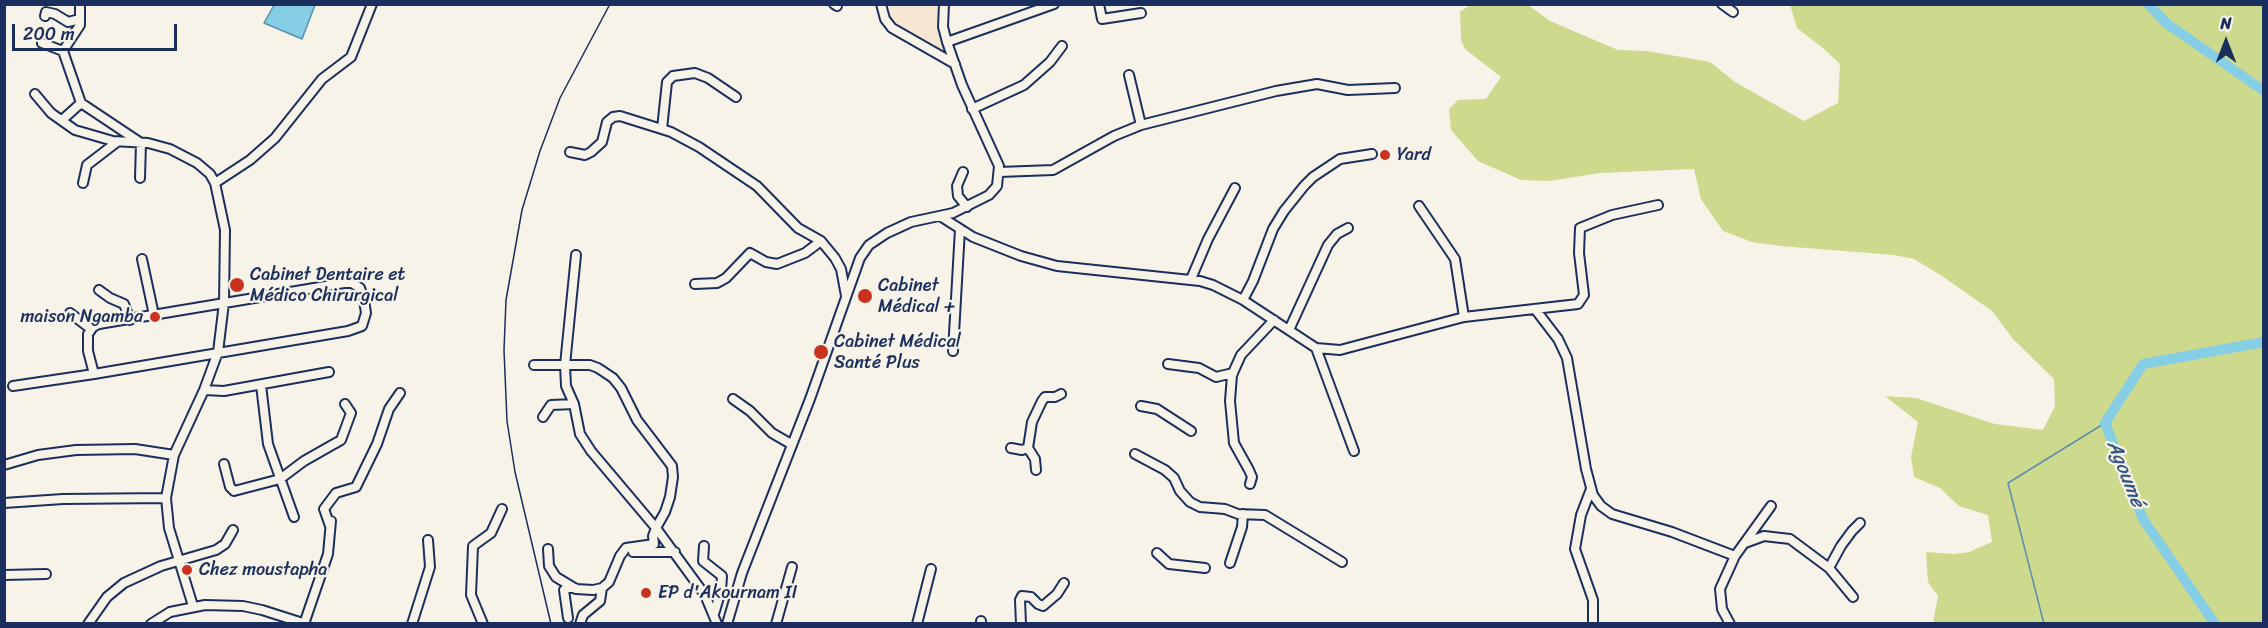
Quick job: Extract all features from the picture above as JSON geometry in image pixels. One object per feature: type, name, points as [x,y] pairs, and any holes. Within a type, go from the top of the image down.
[{"type":"street","points":[[63,51],[80,25],[80,4]]},
{"type":"street","points":[[215,183],[250,160],[275,138],[322,79],[351,57],[372,4]]},
{"type":"street","points":[[881,4],[885,19],[892,28],[955,64]]},
{"type":"street","points":[[727,624],[745,566],[810,399],[860,258],[870,246],[900,226],[953,213],[994,191],[997,186],[999,166],[972,109],[947,42],[943,27],[944,4]]},
{"type":"street","points":[[947,42],[1054,4]]},
{"type":"street","points":[[1099,4],[1102,19],[1141,13]]},
{"type":"street","points":[[1722,4],[1733,12]]},
{"type":"street","points":[[45,16],[46,12],[55,14],[68,22],[80,19]]},
{"type":"street","points":[[42,43],[63,51]]},
{"type":"street","points":[[972,109],[1024,85],[1050,62],[1062,46]]},
{"type":"street","points":[[63,51],[81,103],[141,143]]},
{"type":"street","points":[[662,129],[667,82],[673,76],[695,73],[708,78],[736,97]]},
{"type":"street","points":[[1129,75],[1141,125]]},
{"type":"street","points":[[999,172],[1053,170],[1068,164],[1114,136],[1141,125],[1276,92],[1317,84],[1348,90],[1395,88]]},
{"type":"street","points":[[35,94],[43,105],[75,130],[117,142],[160,146],[191,159],[210,174],[215,183],[225,230],[224,303],[218,352],[204,390],[174,454],[166,498],[169,528],[193,606]]},
{"type":"street","points":[[62,120],[81,103]]},
{"type":"street","points":[[570,152],[585,155],[591,152],[602,142],[607,122],[613,117],[624,117],[662,129],[699,147],[757,186],[798,228],[821,241],[841,269],[846,297]]},
{"type":"street","points":[[82,183],[87,165],[117,142]]},
{"type":"street","points":[[140,178],[141,143]]},
{"type":"street","points":[[1243,300],[1253,281],[1273,229],[1304,186],[1313,177],[1340,159],[1372,154]]},
{"type":"street","points":[[963,172],[957,186],[958,196],[966,207]]},
{"type":"street","points":[[1191,279],[1208,238],[1235,188]]},
{"type":"street","points":[[940,216],[973,237],[1063,267],[1191,279],[1213,285],[1243,300],[1316,348],[1329,350],[1353,348],[1464,317],[1575,305],[1583,299],[1578,238],[1580,228],[1612,215],[1658,205]]},
{"type":"street","points":[[1419,206],[1455,259],[1464,317]]},
{"type":"street","points":[[1289,330],[1328,245],[1337,234],[1348,228]]},
{"type":"street","points":[[953,351],[960,229]]},
{"type":"street","points":[[695,284],[711,285],[721,281],[750,253],[766,262],[777,264],[805,253],[821,241]]},
{"type":"street","points":[[576,255],[565,364],[566,386],[574,404],[580,434],[675,552],[705,595],[717,624]]},
{"type":"street","points":[[142,259],[154,315]]},
{"type":"street","points":[[13,386],[94,374],[348,331],[362,326],[366,313],[360,288],[344,283],[99,324],[88,334],[88,351],[94,374]]},
{"type":"street","points":[[99,290],[124,304],[129,320]]},
{"type":"street","points":[[1535,309],[1558,339],[1567,358],[1591,489],[1601,506],[1612,514],[1672,532],[1735,556]]},
{"type":"street","points":[[70,313],[91,329]]},
{"type":"street","points":[[1250,484],[1252,477],[1233,438],[1230,401],[1233,373],[1240,355],[1274,320]]},
{"type":"street","points":[[1316,348],[1354,451]]},
{"type":"street","points":[[1168,364],[1199,368],[1216,377],[1233,373]]},
{"type":"street","points":[[534,365],[590,365],[613,378],[643,428],[668,458],[673,471],[672,486],[665,512],[653,536],[654,544],[626,548],[609,582],[602,588],[585,590],[566,588],[564,590],[568,618]]},
{"type":"street","points":[[204,390],[217,392],[329,372]]},
{"type":"street","points":[[261,385],[268,444],[294,517]]},
{"type":"street","points":[[151,624],[170,612],[193,606],[243,606],[305,623],[328,554],[330,522],[324,509],[336,493],[356,487],[399,393]]},
{"type":"street","points":[[1036,470],[1035,459],[1028,448],[1032,422],[1045,398],[1055,398],[1061,394]]},
{"type":"street","points":[[733,399],[750,411],[772,433],[791,444]]},
{"type":"street","points":[[224,464],[230,487],[234,491],[280,479],[304,461],[341,440],[351,413],[345,404]]},
{"type":"street","points":[[543,417],[551,405],[574,404]]},
{"type":"street","points":[[1141,406],[1157,409],[1191,431]]},
{"type":"street","points":[[1011,447],[1026,450],[1028,448]]},
{"type":"street","points":[[4,465],[38,455],[76,450],[135,449],[174,454]]},
{"type":"street","points":[[1135,454],[1165,470],[1174,478],[1180,491],[1190,502],[1200,507],[1264,515],[1342,562]]},
{"type":"street","points":[[1591,489],[1581,515],[1575,549],[1593,600],[1593,624]]},
{"type":"street","points":[[4,503],[63,499],[166,498]]},
{"type":"street","points":[[1730,624],[1722,609],[1720,589],[1735,556],[1771,506]]},
{"type":"street","points":[[483,624],[471,595],[473,546],[491,533],[502,509]]},
{"type":"street","points":[[1230,563],[1242,527],[1243,514]]},
{"type":"street","points":[[1829,568],[1841,546],[1860,523]]},
{"type":"street","points":[[88,624],[107,597],[124,583],[161,566],[216,550],[225,544],[232,531]]},
{"type":"street","points":[[1745,543],[1764,536],[1790,539],[1829,568],[1853,597]]},
{"type":"street","points":[[412,624],[430,567],[428,540]]},
{"type":"street","points":[[704,546],[703,561],[722,576],[718,605],[714,614]]},
{"type":"street","points":[[548,549],[549,566],[552,573],[576,589]]},
{"type":"street","points":[[620,556],[636,551],[675,552]]},
{"type":"street","points":[[1157,553],[1169,564],[1205,568]]},
{"type":"street","points":[[776,624],[792,567]]},
{"type":"street","points":[[917,624],[931,569]]},
{"type":"street","points":[[4,575],[46,574]]},
{"type":"street","points":[[1021,624],[1020,600],[1022,596],[1031,597],[1043,606],[1057,594],[1064,583]]},
{"type":"street","points":[[580,624],[583,615],[600,601],[602,588]]},
{"type":"shaded area","points":[[883,5],[941,5],[952,66],[898,34],[885,16]]},
{"type":"green space","points":[[1471,4],[1528,5],[1550,21],[1618,50],[1647,51],[1710,62],[1735,82],[1804,121],[1838,103],[1840,64],[1797,28],[1790,5],[2263,5],[2263,623],[1933,623],[1938,596],[1928,582],[1926,552],[1954,554],[1969,552],[1992,542],[1988,515],[1959,506],[1940,488],[1914,477],[1911,457],[1918,422],[1885,396],[1916,398],[1995,424],[2043,430],[2055,406],[2054,379],[2013,339],[1992,311],[1914,259],[1894,255],[1752,242],[1723,231],[1701,199],[1694,169],[1600,173],[1550,181],[1521,180],[1478,161],[1451,130],[1449,109],[1458,100],[1486,99],[1501,77],[1465,49],[1461,40],[1460,12]]},
{"type":"water","points":[[274,5],[315,5],[302,39],[264,23]]},
{"type":"waterway","name":"Agoumé","points":[[2148,4],[2166,23],[2264,91]]},
{"type":"waterway","name":"Agoumé","points":[[2215,624],[2143,519],[2105,423],[2143,364],[2264,342]]},
{"type":"waterway","points":[[2044,624],[2008,483],[2105,423]]},
{"type":"railway","points":[[551,624],[515,472],[507,421],[504,350],[506,300],[522,210],[540,151],[560,98],[610,4]]},
{"type":"place","name":"Yard","points":[[1385,155]]},
{"type":"place","name":"Cabinet Dentaire et Médico Chirurgical","points":[[237,285]]},
{"type":"place","name":"Cabinet Médical +","points":[[865,296]]},
{"type":"place","name":"maison Ngamba","points":[[155,317]]},
{"type":"place","name":"Cabinet Médical Santé Plus","points":[[821,352]]},
{"type":"place","name":"Chez moustapha","points":[[187,570]]},
{"type":"place","name":"EP d'Akournam II","points":[[646,593]]}]
